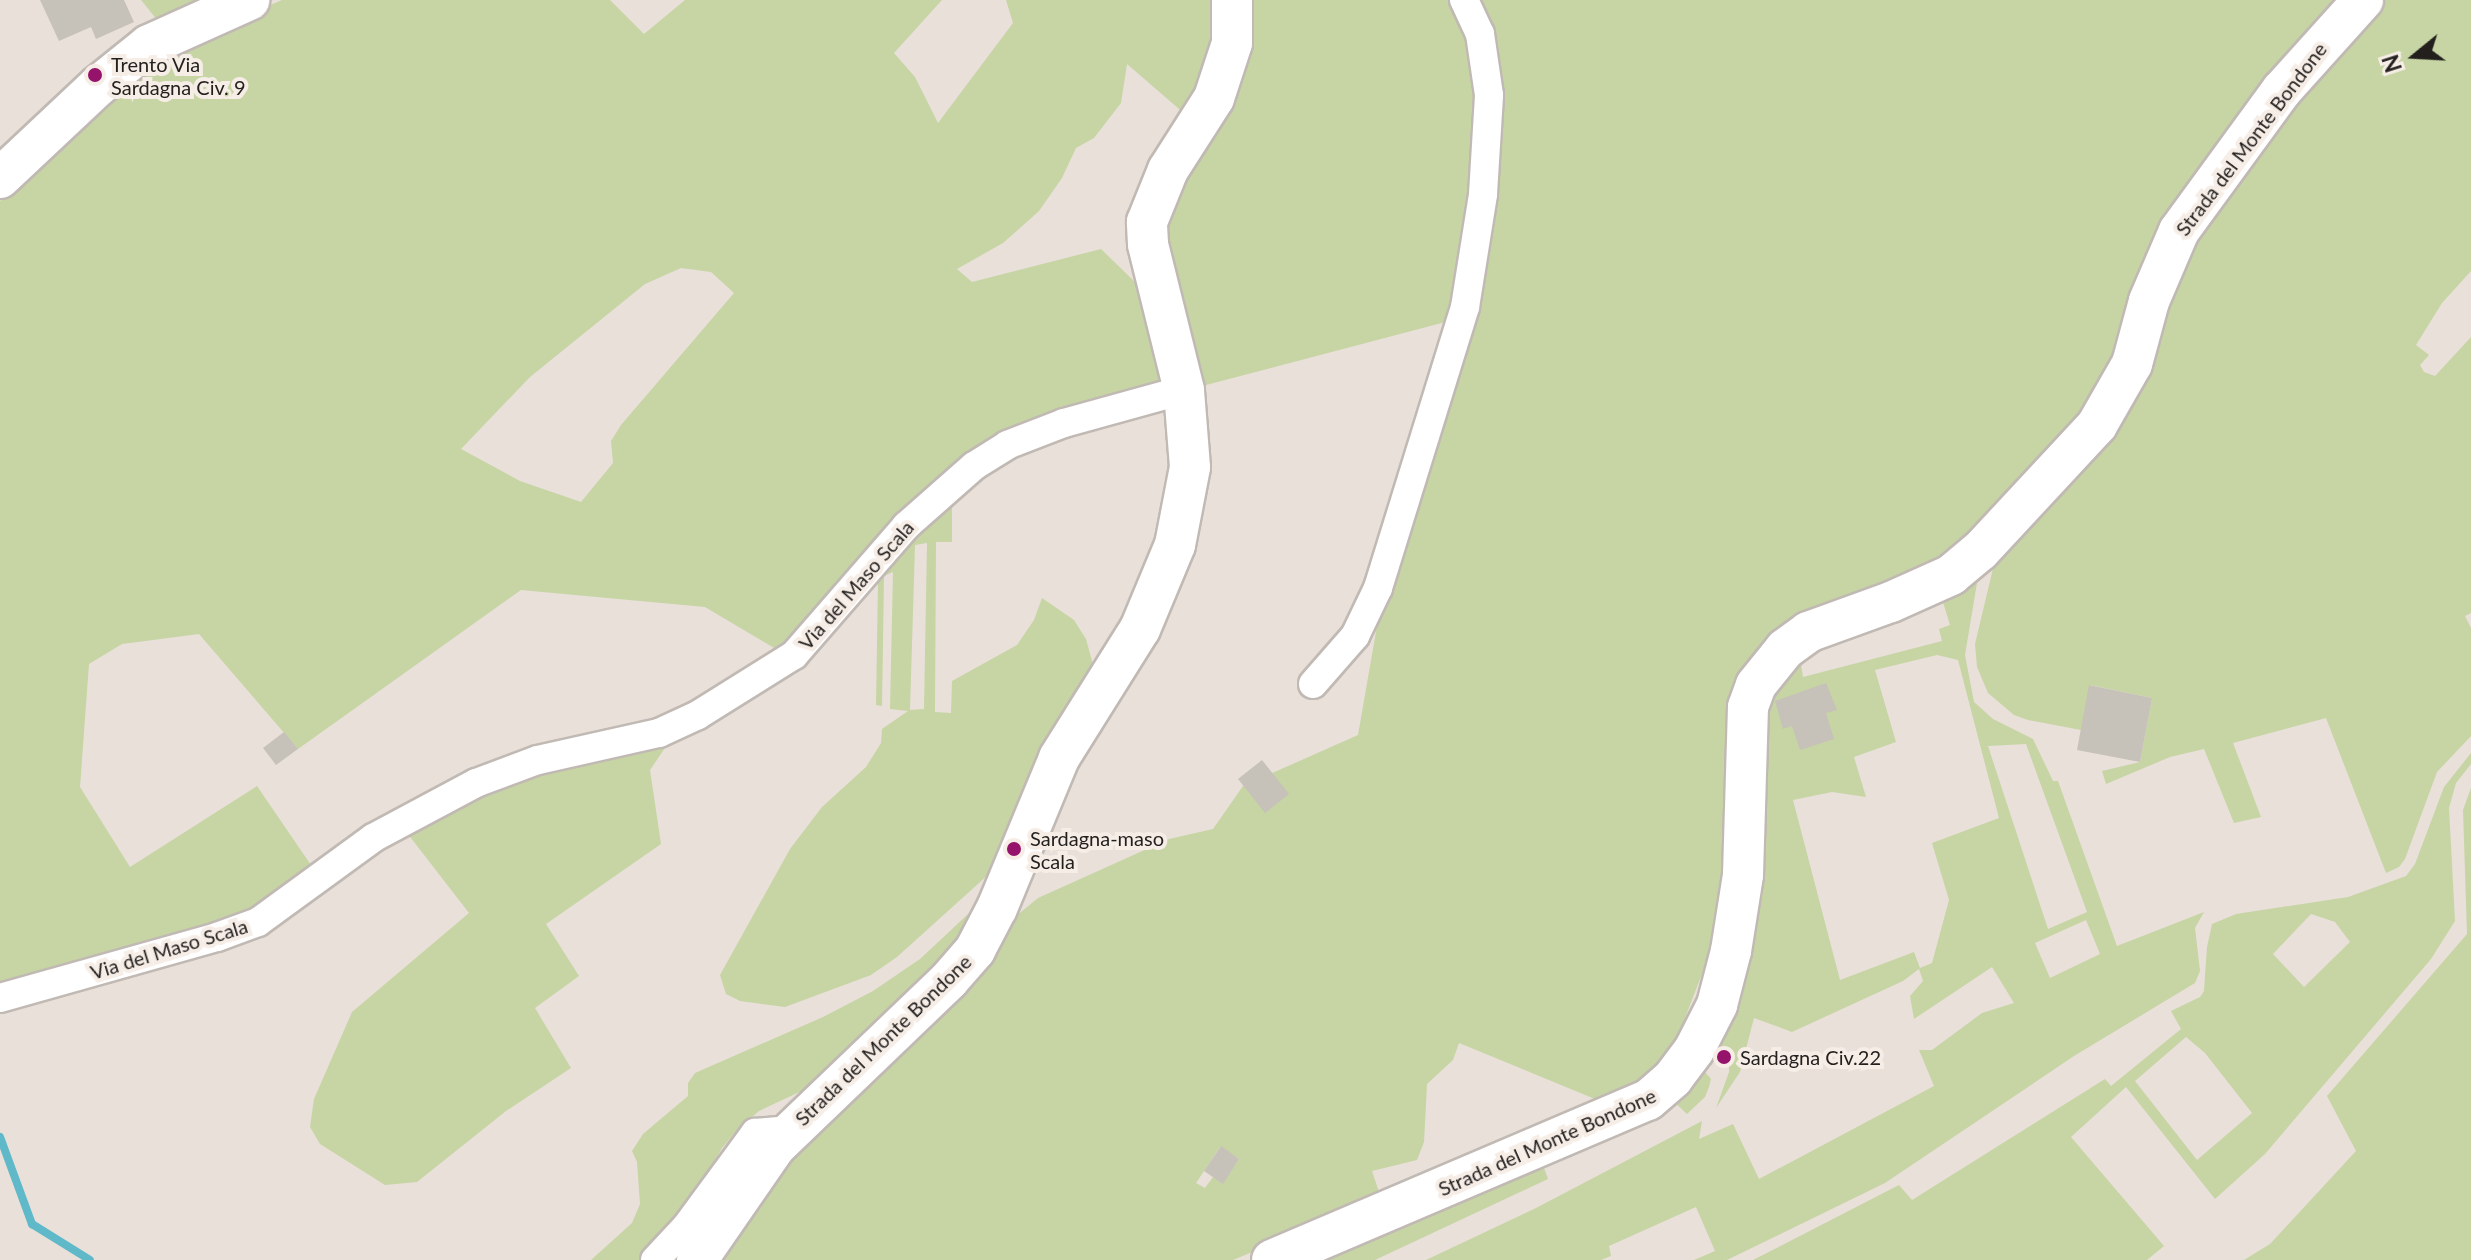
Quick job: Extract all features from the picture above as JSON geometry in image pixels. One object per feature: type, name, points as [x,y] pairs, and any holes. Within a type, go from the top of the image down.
[{"type":"street","points":[[0,178],[98,86],[149,45],[249,0]]},
{"type":"street","name":"Strada del Monte Bondone","points":[[697,1260],[759,1165],[791,1130],[949,980],[975,950],[997,908],[1059,758],[1140,629],[1175,545],[1190,467],[1184,390],[1151,259],[1147,222],[1168,170],[1214,98],[1232,43],[1232,0]]},
{"type":"street","points":[[1313,684],[1355,636],[1378,588],[1465,307],[1483,194],[1489,95],[1480,34],[1464,0]]},
{"type":"street","name":"Strada del Monte Bondone","points":[[1272,1260],[1648,1100],[1673,1078],[1694,1050],[1717,1005],[1731,951],[1743,875],[1748,707],[1756,685],[1785,649],[1808,632],[1928,588],[1951,575],[1980,551],[2097,425],[2132,364],[2149,301],[2179,231],[2282,90],[2363,0]]},
{"type":"street","name":"Via del Maso Scala","points":[[0,998],[217,937],[258,922],[373,838],[476,783],[538,760],[659,733],[698,715],[794,655],[906,526],[974,466],[1007,445],[1064,423],[1184,390]]},
{"type":"street","points":[[655,1260],[686,1227],[755,1133],[791,1130]]},
{"type":"green space","points":[[141,0],[209,0],[158,21]]},
{"type":"green space","points":[[282,0],[610,0],[644,34],[685,0],[942,0],[894,53],[915,77],[938,123],[1013,23],[1006,0],[1215,0],[1211,64],[1186,115],[1127,64],[1121,103],[1094,138],[1076,148],[1062,178],[1039,211],[1003,243],[957,269],[972,282],[1101,249],[1139,286],[1164,376],[1159,384],[1017,433],[781,652],[705,607],[521,590],[298,749],[199,634],[122,644],[89,664],[80,787],[130,867],[257,786],[315,871],[261,910],[0,990],[0,201],[119,87],[207,33]],"holes":[[[681,268],[711,272],[734,293],[621,425],[611,441],[613,463],[581,502],[520,481],[461,449],[530,377],[645,284]]]},
{"type":"green space","points":[[1251,0],[1460,0],[1485,96],[1453,320],[1206,385],[1193,363],[1162,230]]},
{"type":"green space","points":[[1471,0],[2342,0],[2126,330],[2095,399],[1943,563],[1798,615],[1759,649],[1749,665],[1722,903],[1709,956],[1676,1041],[1644,1084],[1607,1104],[1459,1043],[1453,1060],[1427,1084],[1424,1142],[1417,1160],[1372,1171],[1381,1198],[1233,1260],[714,1260],[750,1203],[1011,920],[1038,898],[1169,839],[1213,829],[1243,786],[1358,735],[1381,603],[1491,190]],"holes":[[[1220,1147],[1239,1159],[1223,1183],[1213,1177],[1205,1188],[1196,1183]]]},
{"type":"green space","points":[[2380,0],[2471,0],[2471,271],[2442,303],[2416,345],[2429,355],[2420,365],[2424,372],[2435,376],[2471,337],[2471,613],[2465,616],[2471,628],[2471,736],[2437,772],[2405,859],[2399,867],[2386,873],[2326,718],[2233,743],[2261,817],[2234,823],[2204,749],[2170,757],[2106,784],[2102,771],[2140,762],[2152,698],[2090,685],[2081,730],[2028,720],[2014,715],[1988,693],[1977,667],[1975,644],[1995,560],[2167,292],[2212,208]]},
{"type":"green space","points":[[952,497],[952,542],[936,542],[935,712],[951,713],[952,681],[1017,645],[1034,620],[1042,598],[1074,620],[1086,639],[1095,672],[1052,730],[989,874],[897,957],[871,975],[785,1007],[740,1001],[726,994],[720,975],[790,849],[822,807],[866,767],[881,743],[882,729],[908,711],[890,709],[893,572],[884,576],[882,706],[876,705],[878,583],[868,591],[869,578]],"holes":[[[927,543],[924,709],[910,710],[915,545]]]},
{"type":"green space","points":[[1980,565],[1965,655],[1974,702],[1993,719],[2033,739],[2053,781],[2058,781],[2117,946],[2204,912],[2195,928],[2200,971],[2195,983],[2074,1056],[1885,1183],[1727,1260],[1694,1260],[1715,1251],[1696,1207],[1609,1246],[1611,1256],[1601,1260],[1426,1260],[1536,1208],[1702,1121],[1699,1139],[1733,1124],[1759,1179],[1934,1086],[1919,1050],[1932,1050],[1982,1013],[2014,1003],[1992,967],[1914,1019],[1910,996],[1923,981],[1919,969],[1903,981],[1792,1032],[1754,1018],[1740,1072],[1716,1108],[1729,1072],[1729,1062],[1721,1048],[1712,1044],[1764,713],[1786,665],[1801,664],[1803,677],[1942,641],[1939,629],[1950,625],[1942,599]],"holes":[[[1937,655],[1958,660],[1999,818],[1932,843],[1949,900],[1932,963],[1920,968],[1914,952],[1840,980],[1793,800],[1832,792],[1866,797],[1854,757],[1896,742],[1875,670]],[[2026,744],[2087,912],[2048,929],[1988,746]],[[2086,920],[2100,954],[2050,978],[2035,943]]]},
{"type":"green space","points":[[667,745],[650,770],[661,844],[546,924],[579,976],[535,1008],[571,1068],[506,1111],[417,1182],[385,1185],[320,1144],[310,1127],[314,1099],[352,1012],[469,913],[404,829],[504,778]]},
{"type":"green space","points":[[2471,753],[2471,764],[2456,783],[2449,808],[2455,921],[2431,959],[2265,1154],[2215,1199],[2126,1087],[2071,1137],[2164,1246],[2147,1260],[1753,1260],[1899,1185],[1912,1200],[2105,1079],[2111,1086],[2181,1029],[2171,1011],[2200,997],[2204,991],[2212,924],[2236,914],[2348,897],[2406,876],[2415,864],[2444,787]],"holes":[[[2311,914],[2335,922],[2350,942],[2304,987],[2273,954]],[[2186,1037],[2205,1053],[2252,1113],[2197,1160],[2135,1081]]]},
{"type":"green space","points":[[2471,788],[2471,1260],[2244,1260],[2270,1244],[2356,1151],[2327,1096],[2467,934],[2463,810]]},
{"type":"green space","points":[[981,902],[950,954],[808,1088],[759,1111],[736,1131],[722,1148],[695,1194],[639,1260],[591,1260],[632,1223],[640,1204],[637,1162],[632,1151],[643,1134],[688,1096],[688,1083],[695,1073],[823,1017],[873,991],[920,959]]},
{"type":"green space","points":[[1699,1065],[1711,1079],[1705,1097],[1687,1114],[1673,1101]]},
{"type":"green space","points":[[1542,1162],[1548,1179],[1375,1260],[1305,1260]]},
{"type":"building","points":[[40,0],[124,0],[134,22],[96,39],[91,27],[59,41]]},
{"type":"building","points":[[1826,683],[1837,710],[1826,713],[1834,739],[1800,750],[1792,726],[1783,729],[1775,701]]},
{"type":"building","points":[[2089,685],[2152,698],[2140,762],[2077,750]]},
{"type":"building","points":[[284,732],[298,749],[276,765],[263,748]]},
{"type":"building","points":[[1262,760],[1289,794],[1265,813],[1238,779]]},
{"type":"building","points":[[1221,1146],[1239,1159],[1223,1184],[1204,1171]]},
{"type":"waterway","points":[[0,1137],[32,1224],[90,1260]]},
{"type":"place","name":"Trento Via Sardagna Civ. 9","points":[[95,75]]},
{"type":"place","name":"Sardagna-maso Scala","points":[[1014,849]]},
{"type":"place","name":"Sardagna Civ.22","points":[[1724,1057]]}]
